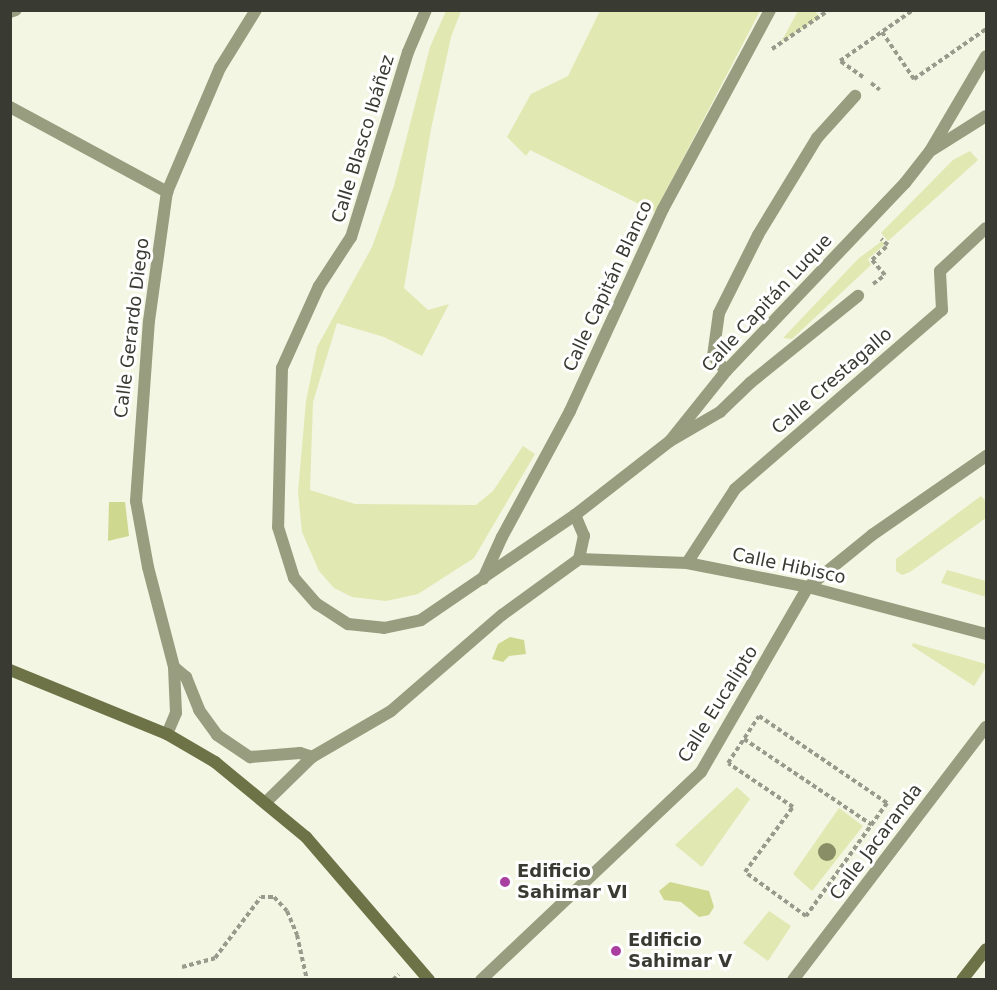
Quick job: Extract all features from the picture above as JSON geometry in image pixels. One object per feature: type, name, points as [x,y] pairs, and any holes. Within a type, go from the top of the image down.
[{"type":"main road","points":[[10,670],[166,734],[215,762],[306,837],[429,980]]},
{"type":"main road","points":[[962,980],[987,949]]},
{"type":"street","points":[[10,12],[15,10]]},
{"type":"street","name":"Calle Gerardo Diego","points":[[166,734],[176,713],[174,667],[148,567],[136,501],[148,321],[167,192],[220,68],[256,10]]},
{"type":"street","name":"Calle Blasco Ibáñez","points":[[426,10],[408,52],[351,237],[319,286],[282,368],[278,527],[294,578],[317,604],[348,624],[384,628],[421,620],[575,516]]},
{"type":"street","name":"Calle Capitán Blanco","points":[[483,579],[502,537],[570,411],[663,209],[771,10]]},
{"type":"street","name":"Calle Capitán Luque","points":[[575,516],[670,441],[726,371],[857,235],[930,151],[987,56]]},
{"type":"street","points":[[726,371],[714,356],[719,313],[758,235],[811,148],[855,96]]},
{"type":"street","points":[[10,107],[167,192]]},
{"type":"street","points":[[930,151],[987,116]]},
{"type":"street","name":"Calle Crestagallo","points":[[687,563],[735,489],[942,310],[940,272],[987,228]]},
{"type":"street","points":[[670,441],[720,412],[750,383],[858,296]]},
{"type":"street","name":"Calle Eucalipto","points":[[481,980],[701,772],[808,587],[872,535],[987,456]]},
{"type":"street","points":[[266,802],[312,757],[391,711],[502,615],[579,559],[584,536],[575,516]]},
{"type":"street","name":"Calle Hibisco","points":[[579,559],[687,563],[808,587],[987,634]]},
{"type":"street","name":"Calle Gerardo Diego","points":[[174,667],[186,677],[199,710],[217,735],[250,757],[300,753],[312,757]]},
{"type":"street","name":"Calle Jacaranda","points":[[793,980],[987,727]]},
{"type":"path","points":[[772,49],[821,13],[829,10]]},
{"type":"path","points":[[840,61],[913,10]]},
{"type":"path","points":[[882,32],[914,79],[987,29]]},
{"type":"path","points":[[858,296],[885,275],[872,260],[888,244],[882,238]]},
{"type":"path","points":[[759,716],[887,803],[806,916],[745,872],[793,807],[728,764],[744,739],[759,716]]},
{"type":"path","points":[[744,739],[872,825]]},
{"type":"path","points":[[182,967],[215,958],[261,897],[274,897],[287,911],[294,927],[307,980]]},
{"type":"shaded area","points":[[446,11],[461,11],[451,37],[431,129],[404,288],[428,310],[449,304],[422,356],[384,337],[337,323],[313,402],[310,490],[355,504],[476,505],[493,491],[523,446],[535,454],[474,558],[418,594],[386,601],[352,597],[334,588],[319,571],[302,532],[298,492],[306,401],[317,347],[372,247],[394,186],[430,47]]},
{"type":"shaded area","points":[[600,11],[760,11],[655,212],[530,150],[526,156],[507,137],[531,94],[568,76]]},
{"type":"shaded area","points":[[798,11],[815,11],[820,17],[781,42]]},
{"type":"shaded area","points":[[970,151],[978,160],[888,241],[881,233],[953,160]]},
{"type":"shaded area","points":[[882,241],[885,244],[868,259],[871,265],[792,339],[783,338],[858,259]]},
{"type":"shaded area","points":[[981,496],[986,501],[986,518],[910,572],[902,575],[896,571],[896,559]]},
{"type":"shaded area","points":[[109,502],[125,502],[129,536],[108,541]]},
{"type":"shaded area","points":[[947,570],[986,581],[986,597],[941,583]]},
{"type":"shaded area","points":[[510,637],[524,640],[526,654],[509,656],[503,662],[492,659],[498,644]]},
{"type":"shaded area","points":[[913,643],[986,664],[986,667],[974,686],[912,646]]},
{"type":"shaded area","points":[[737,787],[750,799],[702,867],[675,845]]},
{"type":"shaded area","points":[[839,808],[863,826],[812,891],[793,874]]},
{"type":"shaded area","points":[[670,882],[709,891],[714,907],[709,915],[699,917],[681,902],[664,900],[659,891]]},
{"type":"shaded area","points":[[769,911],[791,926],[768,961],[743,943]]},
{"type":"place","name":"Edificio Sahimar VI","points":[[505,882]]},
{"type":"place","name":"Edificio Sahimar V","points":[[616,951]]}]
